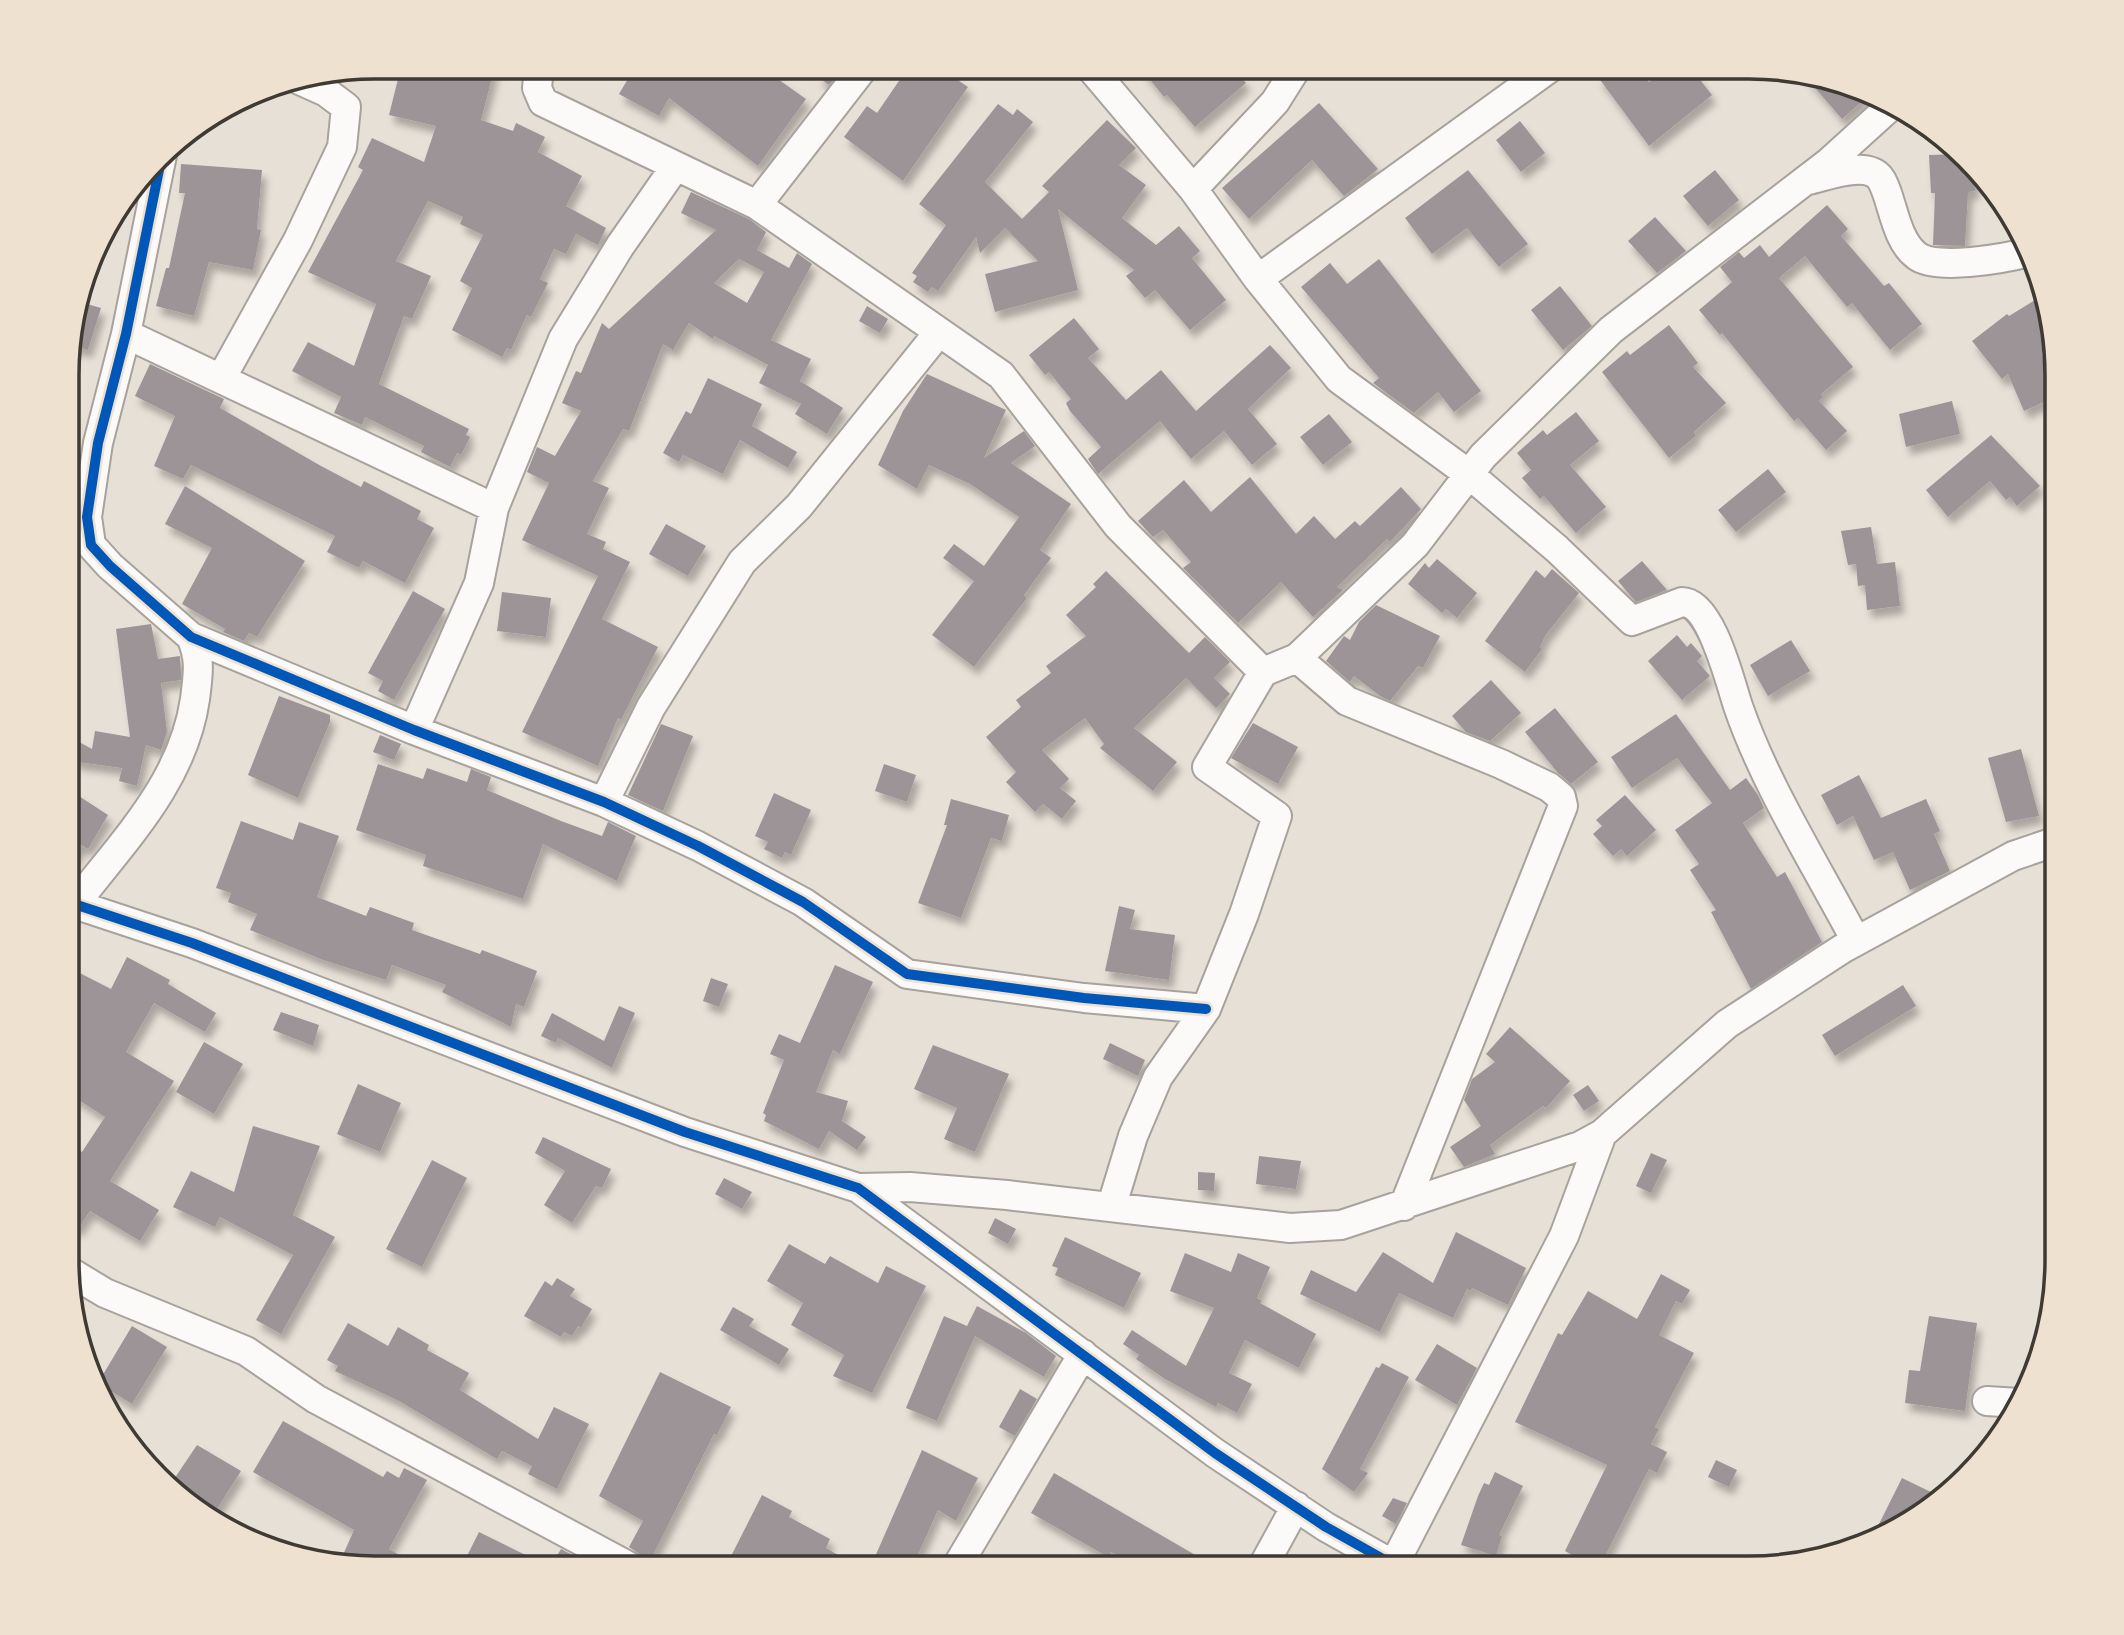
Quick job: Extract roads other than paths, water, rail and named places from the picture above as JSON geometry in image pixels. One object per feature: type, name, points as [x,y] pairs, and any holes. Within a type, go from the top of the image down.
[{"type":"street","points":[[538,79],[537,88],[543,102],[757,205],[1001,375],[1118,526],[1263,672]]},
{"type":"street","points":[[757,205],[855,79]]},
{"type":"street","points":[[1100,79],[1193,189],[1258,279],[1339,379],[1471,475],[1557,549],[1632,621],[1682,602],[1691,602],[1699,609],[1714,634],[1747,733],[1856,941]]},
{"type":"street","points":[[1193,189],[1275,102],[1289,79]]},
{"type":"street","points":[[1258,279],[1534,79]]},
{"type":"street","points":[[222,377],[298,240],[342,147],[346,107],[326,92],[311,85]]},
{"type":"street","points":[[1112,1205],[1133,1136],[1158,1077],[1206,1009],[1244,914],[1277,816],[1207,767],[1263,672],[1297,657],[1415,545],[1483,456],[1611,330],[1806,180],[1885,111]]},
{"type":"street","points":[[414,730],[479,583],[494,508],[563,339],[620,246],[675,167]]},
{"type":"street","points":[[1806,180],[1863,169],[1876,173],[1905,242],[1918,257],[1934,261],[1993,262],[2020,255]]},
{"type":"street","points":[[159,172],[126,334],[98,443],[87,517],[92,545],[110,566],[191,637],[414,730],[604,802],[698,846],[803,902],[907,974],[1084,998],[1206,1009]]},
{"type":"street","points":[[604,802],[651,707],[742,562],[799,506],[939,332]]},
{"type":"street","points":[[126,334],[222,377],[494,508]]},
{"type":"street","points":[[79,893],[163,790],[190,733],[200,664],[191,637]]},
{"type":"street","points":[[1297,657],[1347,701],[1525,776],[1556,792],[1563,806],[1404,1206]]},
{"type":"street","points":[[858,1188],[910,1187],[1112,1205],[1290,1228],[1341,1225],[1580,1146],[1602,1134],[1727,1024],[1856,941],[2013,856],[2045,845]]},
{"type":"street","points":[[79,906],[192,943],[685,1132],[858,1188],[1215,1452],[1378,1556]]},
{"type":"street","points":[[1402,1556],[1564,1236],[1602,1134]]},
{"type":"street","points":[[79,1277],[105,1293],[246,1351],[316,1399],[610,1556]]},
{"type":"street","points":[[963,1556],[1083,1353]]},
{"type":"street","points":[[1987,1401],[2009,1402]]},
{"type":"street","points":[[1269,1556],[1296,1506]]}]
